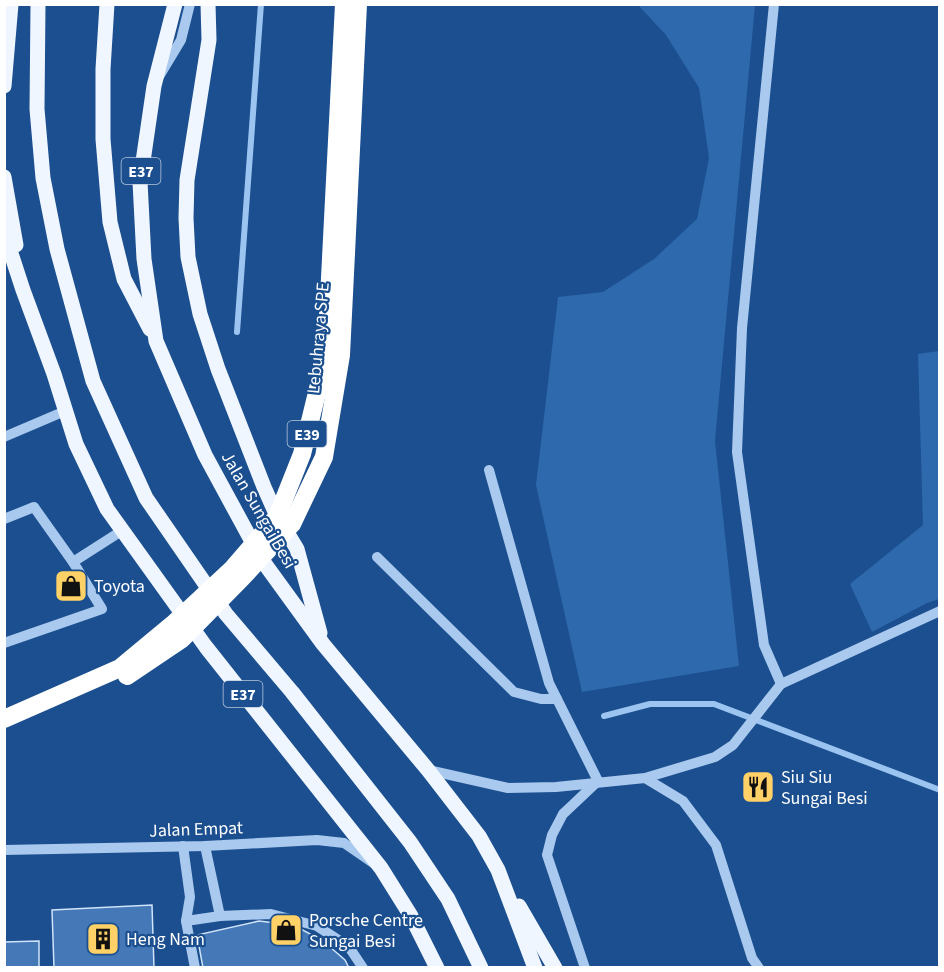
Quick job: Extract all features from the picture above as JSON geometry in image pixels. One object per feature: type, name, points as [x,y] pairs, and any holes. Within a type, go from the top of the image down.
[{"type":"highway","name":"Lebuhraya SPE","points":[[4,719],[120,668],[173,624],[233,568],[277,517],[302,454],[326,356],[345,4]]},
{"type":"highway","name":"Lebuhraya SPE","points":[[4,732],[122,679],[182,639],[292,524],[324,457],[341,355],[358,4]]},
{"type":"main road","points":[[4,86],[11,4]]},
{"type":"main road","points":[[38,4],[37,109],[43,178],[57,249],[93,381],[146,498],[226,614],[292,692],[410,842],[448,899],[480,968]]},
{"type":"main road","points":[[107,4],[103,69],[103,139],[110,222],[124,279],[156,341]]},
{"type":"main road","name":"Jalan Sungai Besi","points":[[175,4],[154,86],[140,182],[144,259],[156,341],[205,455],[262,560],[323,644],[428,770],[479,836],[498,870],[535,968]]},
{"type":"main road","points":[[208,4],[209,40],[187,180],[188,257],[200,314],[218,369],[276,514],[297,549],[323,644]]},
{"type":"main road","name":"E37","points":[[4,177],[23,290],[76,444],[107,508],[206,647],[381,868],[411,915],[437,968]]},
{"type":"main road","points":[[4,232],[23,290]]},
{"type":"main road","points":[[498,870],[555,968]]},
{"type":"street","points":[[154,86],[182,40],[190,4]]},
{"type":"street","points":[[774,4],[742,328],[737,452],[764,645],[781,684]]},
{"type":"street","points":[[4,437],[65,411]]},
{"type":"street","points":[[489,470],[549,683],[598,781]]},
{"type":"street","points":[[4,519],[34,507],[73,562],[102,609],[4,643]]},
{"type":"street","points":[[73,562],[123,530]]},
{"type":"street","points":[[377,557],[513,692],[541,699],[557,699]]},
{"type":"street","points":[[428,770],[508,788],[556,787],[645,778],[715,757],[733,745],[781,684],[939,610]]},
{"type":"street","points":[[645,778],[683,801],[716,845],[752,958],[759,968]]},
{"type":"street","points":[[585,968],[547,855],[552,835],[563,814],[598,781]]},
{"type":"street","name":"Jalan Empat","points":[[4,850],[205,846],[317,840],[344,843],[381,868]]},
{"type":"street","points":[[183,846],[190,897],[186,921],[195,968]]},
{"type":"street","points":[[205,846],[220,916]]},
{"type":"street","points":[[186,921],[220,916],[271,914],[317,926],[349,947],[363,968]]},
{"type":"shaded area","points":[[638,5],[755,5],[715,441],[739,666],[582,692],[536,485],[558,297],[603,292],[654,259],[697,219],[709,158],[699,88],[666,35]]},
{"type":"shaded area","points":[[939,351],[939,599],[872,632],[850,584],[923,525],[918,354]]},
{"type":"building","name":"Heng Nam","points":[[152,905],[154,968],[54,968],[52,910]]},
{"type":"building","points":[[259,921],[293,925],[322,940],[345,960],[349,968],[203,968],[197,935]]},
{"type":"building","points":[[39,941],[39,968],[4,968],[4,942]]},
{"type":"waterway","points":[[237,332],[261,4]]},
{"type":"waterway","points":[[604,716],[650,704],[714,704],[940,790]]},
{"type":"place","name":"Toyota","points":[[71,586]]},
{"type":"place","name":"Siu Siu Sungai Besi","points":[[758,787]]},
{"type":"place","name":"Porsche Centre Sungai Besi","points":[[286,930]]},
{"type":"place","name":"Heng Nam","points":[[103,939]]}]
